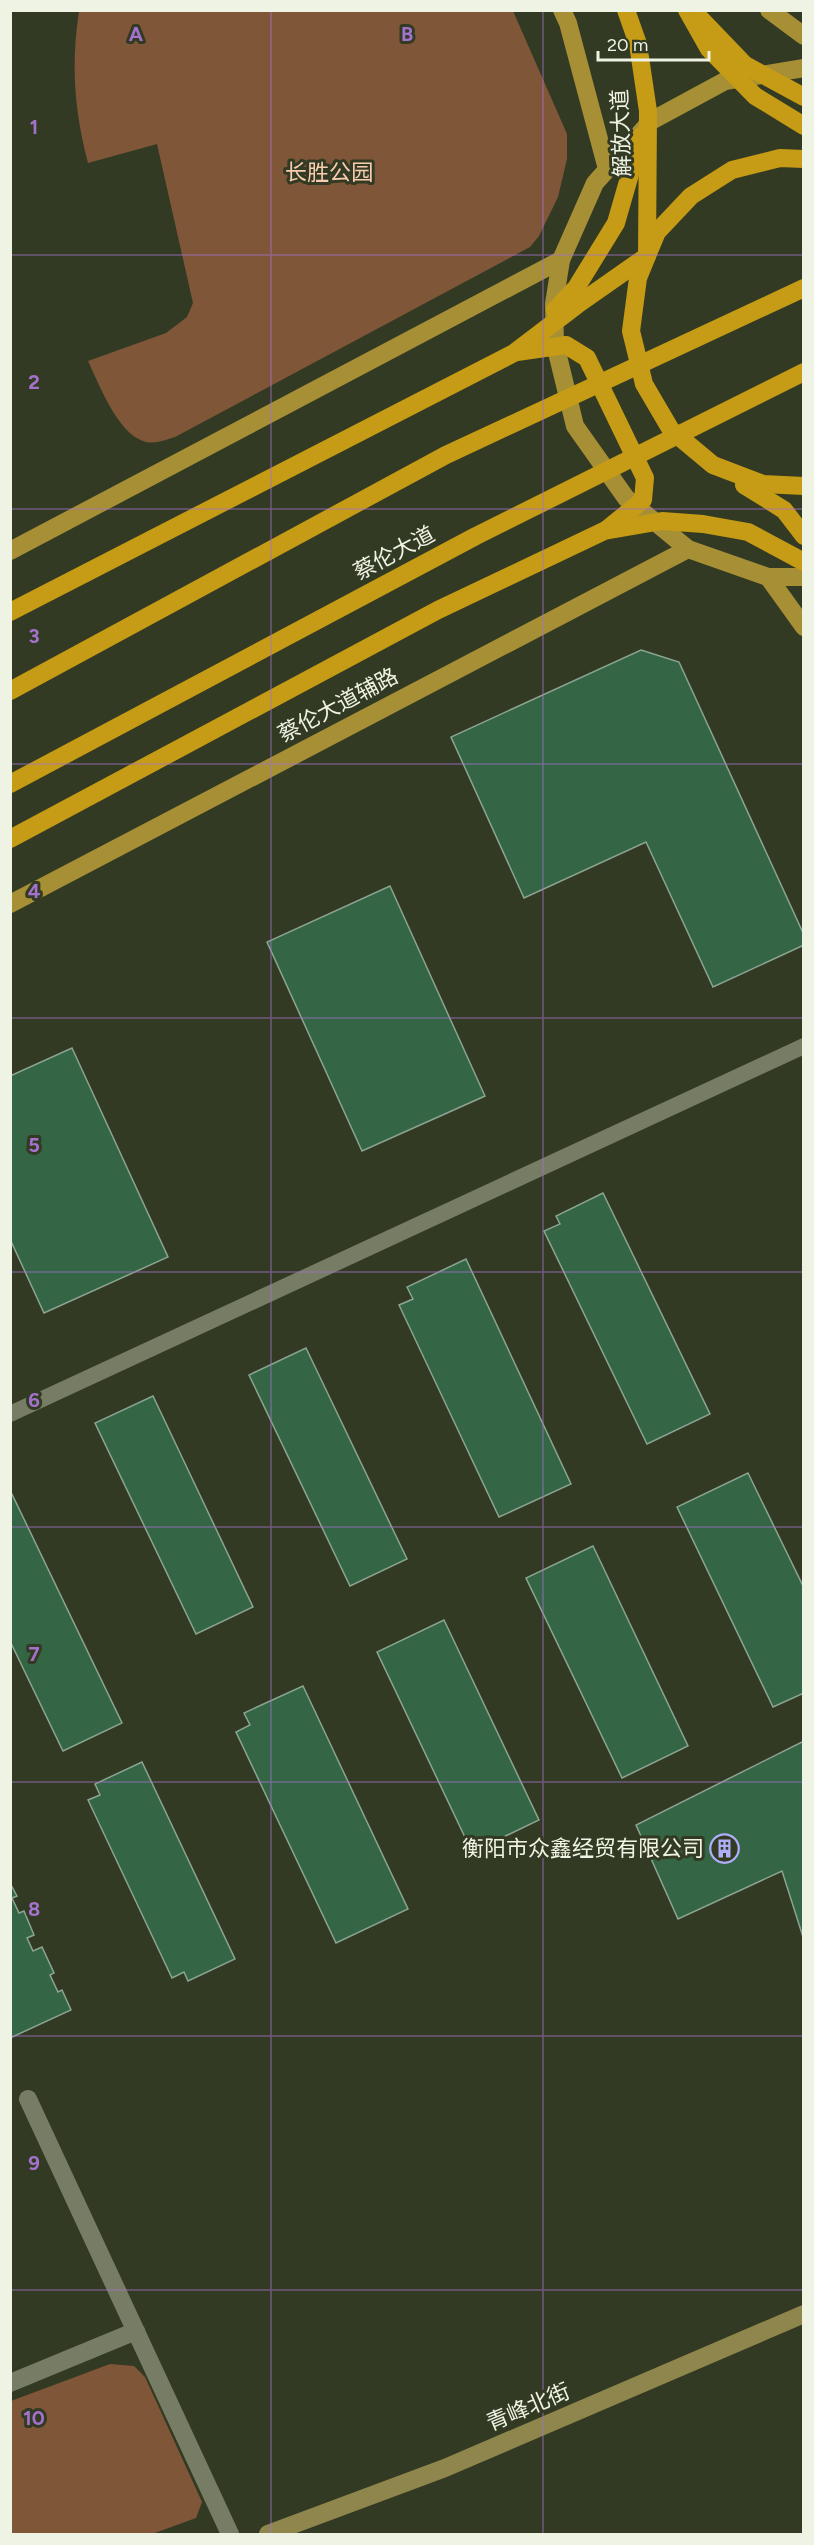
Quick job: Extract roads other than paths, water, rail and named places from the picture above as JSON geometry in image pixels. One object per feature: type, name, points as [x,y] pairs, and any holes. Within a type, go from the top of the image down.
[{"type":"highway","name":"解放大道","points":[[626,10],[638,44],[648,111],[647,255]]},
{"type":"highway","points":[[687,10],[709,49],[755,96],[804,126]]},
{"type":"highway","points":[[692,10],[745,65],[804,97]]},
{"type":"highway","points":[[514,353],[576,288],[616,224],[648,111]]},
{"type":"highway","points":[[804,159],[780,158],[732,170],[691,196],[657,232],[638,278],[631,331],[644,384],[671,430],[713,465],[784,510],[804,536]]},
{"type":"highway","points":[[10,612],[514,353],[647,255]]},
{"type":"highway","points":[[10,691],[446,455],[804,288]]},
{"type":"highway","points":[[10,839],[438,610],[604,531],[643,500],[645,478],[587,358],[566,345],[514,353]]},
{"type":"highway","name":"蔡伦大道","points":[[10,784],[476,536],[804,372]]},
{"type":"highway","points":[[713,465],[763,484],[804,486]]},
{"type":"highway","points":[[604,531],[662,521],[703,524],[748,532],[804,562]]},
{"type":"main road","points":[[562,10],[568,23],[607,169]]},
{"type":"main road","points":[[769,10],[804,36]]},
{"type":"main road","points":[[804,68],[725,81],[651,121],[595,183],[561,260],[554,304],[555,344],[575,426],[626,498],[688,549],[768,577],[804,577]]},
{"type":"main road","points":[[10,551],[561,260]]},
{"type":"main road","name":"蔡伦大道辅路","points":[[10,904],[688,549]]},
{"type":"main road","points":[[768,577],[804,627]]},
{"type":"street","points":[[28,2099],[230,2535]]},
{"type":"street","name":"青峰北街","points":[[268,2535],[445,2468],[804,2314]]},
{"type":"street","points":[[10,2383],[136,2331]]},
{"type":"lane","points":[[10,1414],[804,1046]]},
{"type":"place","name":"衡阳市众鑫经贸有限公司","points":[[725,1848]]},
{"type":"park label","name":"长胜公园","points":[[329,172]]}]
